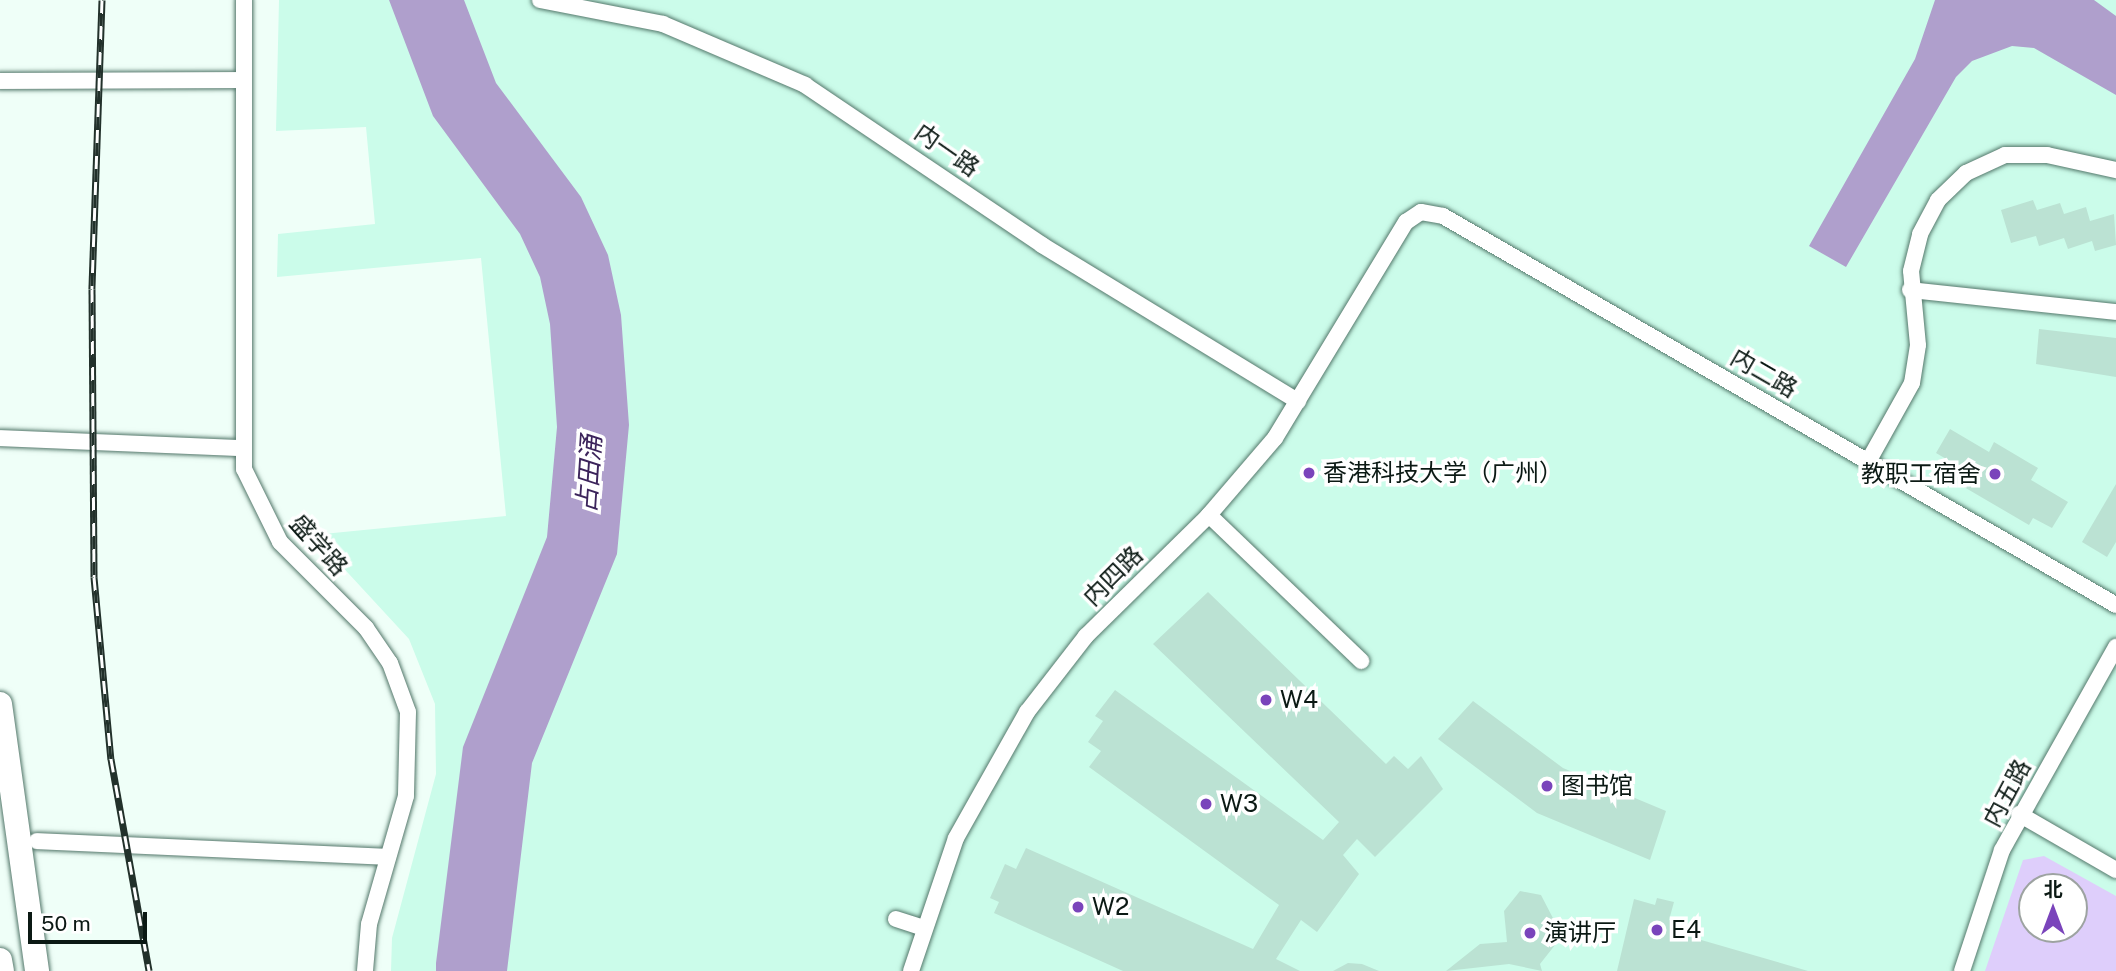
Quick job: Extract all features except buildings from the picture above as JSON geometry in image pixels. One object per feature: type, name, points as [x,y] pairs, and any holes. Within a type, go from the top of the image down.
[{"type":"highway","points":[[0,704],[37,971]]},
{"type":"highway","points":[[0,960],[2,971]]},
{"type":"street","name":"盛学路","points":[[244,0],[242,448],[256,502],[280,542],[366,628],[390,663],[408,712],[406,796],[369,924],[365,971]]},
{"type":"street","name":"内一路","points":[[540,0],[663,24],[805,85],[1042,245],[1298,401]]},
{"type":"street","points":[[0,81],[243,80]]},
{"type":"street","points":[[1869,460],[1912,383],[1918,345],[1910,290],[1914,252],[1928,216],[1951,185],[1984,162],[2026,152],[2116,170]]},
{"type":"street","name":"内二路","points":[[1394,241],[1413,216],[1443,216],[2116,605]]},
{"type":"street","name":"内四路","points":[[911,971],[923,928],[956,838],[1027,712],[1119,600],[1209,514],[1298,401],[1394,241]]},
{"type":"street","points":[[1910,290],[2116,312]]},
{"type":"street","points":[[0,438],[242,448]]},
{"type":"street","points":[[1209,514],[1361,661]]},
{"type":"street","name":"内五路","points":[[1962,971],[1986,887],[2019,814],[2116,647]]},
{"type":"street","points":[[2019,814],[2116,870]]},
{"type":"street","points":[[37,841],[388,856]]},
{"type":"street","points":[[896,919],[923,928]]},
{"type":"shaded area","name":"香港科技大学（广州）","points":[[279,0],[2116,0],[2116,971],[391,971],[392,938],[436,774],[435,704],[409,639],[313,535],[506,516],[481,258],[277,277],[278,234],[375,224],[366,127],[276,131]]},
{"type":"shaded area","points":[[2044,856],[2075,873],[2019,873],[2023,860]]},
{"type":"shaded area","points":[[2018,875],[2018,943],[2088,943],[2088,880],[2116,896],[2116,971],[1985,971]]},
{"type":"water","name":"占田涌","points":[[389,0],[464,0],[496,83],[581,197],[608,255],[621,315],[629,425],[617,554],[532,763],[507,971],[436,971],[436,963],[463,747],[547,537],[557,427],[550,324],[540,277],[520,234],[433,116]]},
{"type":"water","points":[[1935,0],[2094,0],[2116,16],[2116,95],[2034,48],[2012,46],[1972,61],[1956,77],[1846,267],[1809,246],[1915,59]]},
{"type":"railway","points":[[102,0],[92,289],[94,577],[111,759],[149,971]]},
{"type":"place","name":"香港科技大学（广州）","points":[[1309,473]]},
{"type":"place","name":"教职工宿舍","points":[[1995,474]]},
{"type":"place","name":"W4","points":[[1266,700]]},
{"type":"place","name":"图书馆","points":[[1547,786]]},
{"type":"place","name":"W3","points":[[1206,804]]},
{"type":"place","name":"W2","points":[[1078,907]]},
{"type":"place","name":"E4","points":[[1657,930]]},
{"type":"place","name":"演讲厅","points":[[1530,933]]}]
